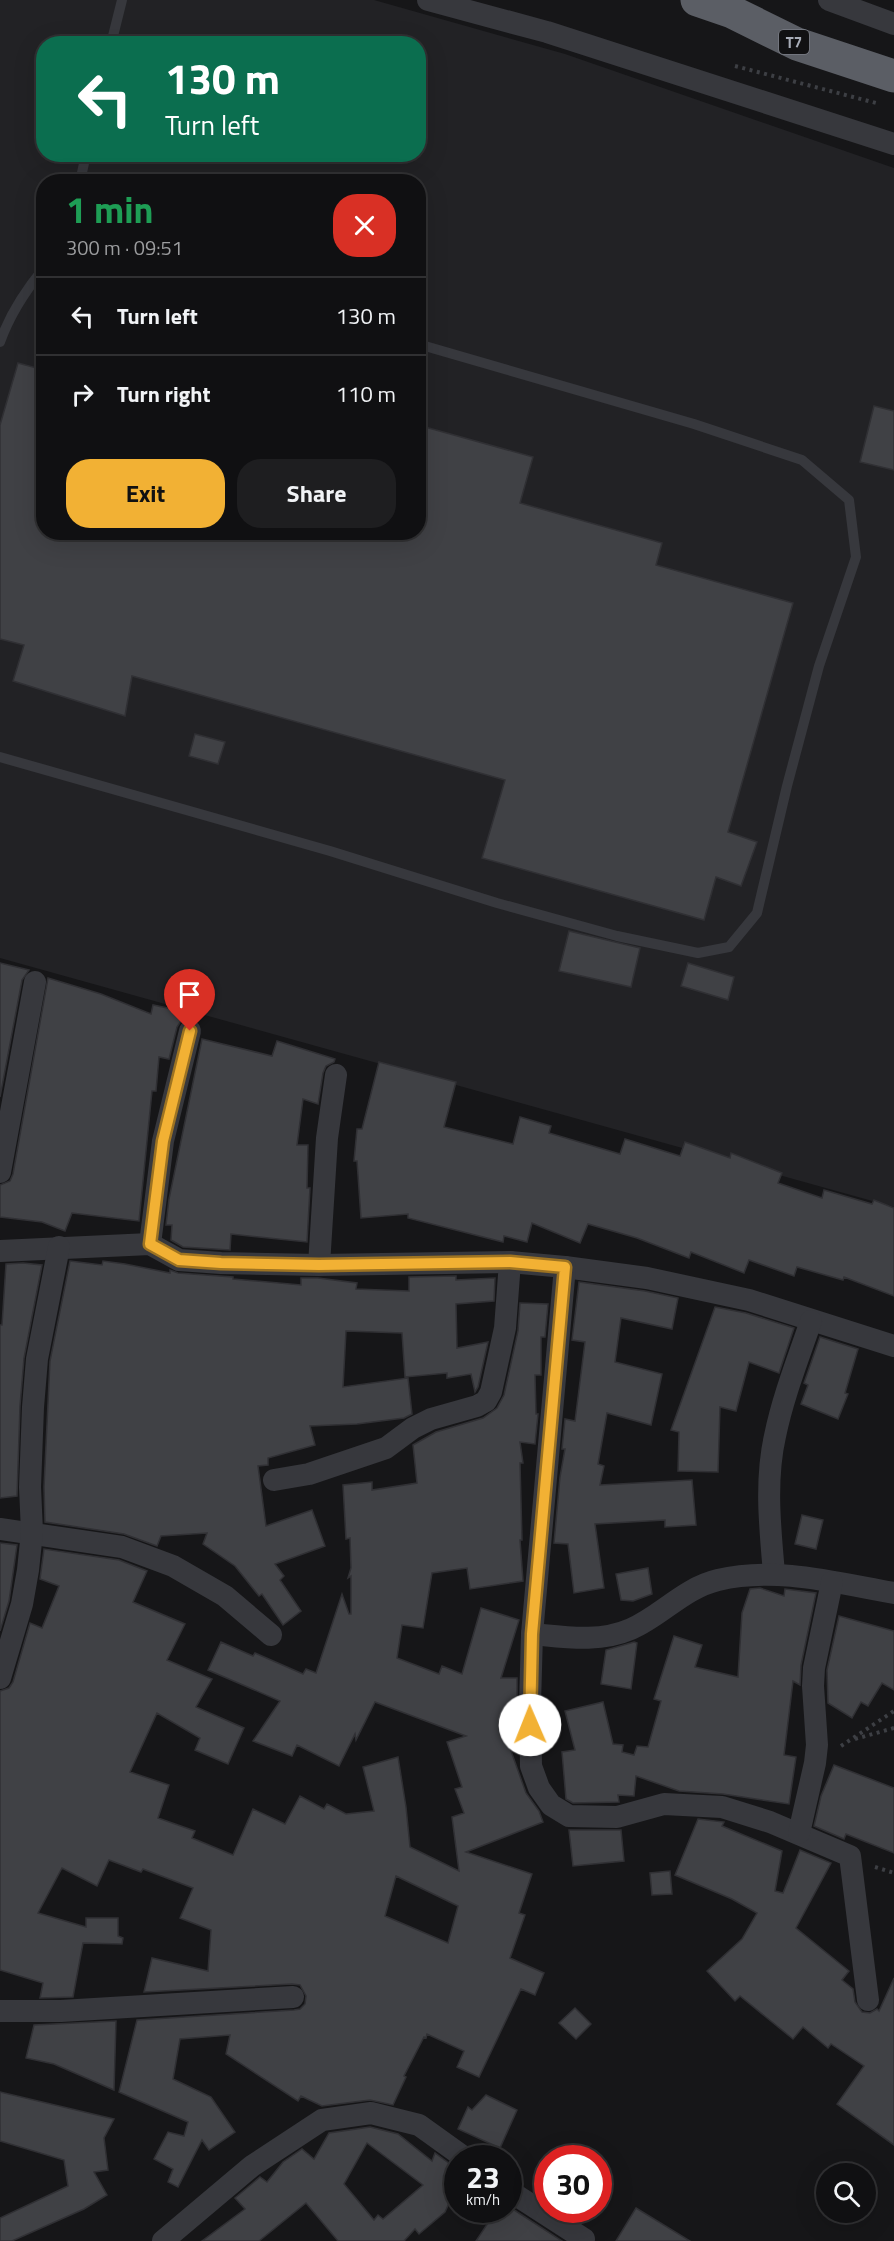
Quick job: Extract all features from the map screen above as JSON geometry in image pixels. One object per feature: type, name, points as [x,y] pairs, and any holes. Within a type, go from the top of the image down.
[{"type":"highway","name":"T7","points":[[697,0],[733,6],[797,44],[894,76]]},
{"type":"street","points":[[428,0],[547,32],[894,144]]},
{"type":"street","points":[[829,0],[894,24]]},
{"type":"street","points":[[0,1173],[35,982]]},
{"type":"street","points":[[150,1244],[163,1141],[190,1031]]},
{"type":"street","points":[[319,1265],[327,1138],[336,1075]]},
{"type":"street","points":[[0,1251],[150,1244],[179,1260],[221,1263],[319,1265],[510,1262],[565,1267],[647,1278],[748,1300],[894,1346]]},
{"type":"street","points":[[0,1678],[22,1604],[32,1532],[30,1487],[37,1359],[59,1247]]},
{"type":"street","points":[[274,1480],[309,1474],[386,1448],[413,1428],[431,1419],[477,1406],[486,1401],[491,1392],[505,1328],[510,1262]]},
{"type":"street","points":[[565,1267],[532,1634],[531,1766],[539,1788],[551,1805],[569,1816],[617,1816],[664,1804],[722,1807],[799,1833],[850,1856],[868,2000]]},
{"type":"street","points":[[774,1573],[769,1526],[771,1468],[775,1436],[811,1321]]},
{"type":"street","points":[[0,1529],[122,1546],[173,1566],[225,1596],[271,1635]]},
{"type":"street","points":[[532,1634],[594,1639],[631,1629],[694,1589],[718,1580],[774,1573],[894,1593]]},
{"type":"street","points":[[799,1833],[815,1763],[817,1745],[814,1668],[832,1582]]},
{"type":"street","points":[[0,2011],[61,2011],[293,1997]]},
{"type":"street","points":[[163,2241],[252,2166],[322,2120],[371,2114],[419,2126],[446,2145]]},
{"type":"street","points":[[522,2199],[584,2240]]},
{"type":"lane","points":[[113,36],[122,0]]},
{"type":"lane","points":[[0,342],[10,316],[36,278]]},
{"type":"lane","points":[[0,757],[606,933],[698,953],[729,947],[757,914],[787,786],[819,666],[856,557],[849,500],[802,460],[694,424],[426,346]]},
{"type":"path","points":[[815,1763],[894,1711]]},
{"type":"path","points":[[849,1741],[894,1728]]},
{"type":"shaded area","points":[[0,0],[374,0],[565,54],[894,168],[894,1207],[0,958]]},
{"type":"building","points":[[18,363],[36,368],[36,540],[426,540],[426,427],[533,457],[520,503],[662,543],[656,565],[793,603],[728,832],[757,842],[741,886],[716,877],[704,920],[482,858],[505,780],[132,676],[125,716],[13,681],[24,645],[0,639],[0,425]]},
{"type":"building","points":[[874,406],[894,411],[894,470],[860,462]]},
{"type":"building","points":[[195,734],[225,742],[218,764],[189,756]]},
{"type":"building","points":[[569,931],[640,948],[631,987],[559,971]]},
{"type":"building","points":[[0,963],[29,970],[22,980],[0,1097]]},
{"type":"building","points":[[688,963],[734,977],[728,1000],[681,986]]},
{"type":"building","points":[[48,978],[101,994],[151,1014],[153,1005],[187,1012],[186,1018],[177,1027],[169,1059],[159,1057],[156,1091],[152,1091],[139,1221],[72,1213],[65,1231],[42,1222],[0,1217],[0,1185],[10,1181],[13,1174]]},
{"type":"building","points":[[202,1039],[272,1056],[277,1041],[335,1059],[326,1066],[323,1073],[318,1104],[303,1099],[297,1145],[308,1145],[307,1188],[310,1188],[307,1242],[231,1234],[230,1250],[183,1247],[171,1240],[172,1225],[166,1225],[169,1199]]},
{"type":"building","points":[[379,1062],[456,1082],[444,1127],[513,1144],[520,1117],[551,1126],[549,1133],[620,1154],[625,1139],[680,1156],[685,1142],[730,1158],[731,1153],[782,1173],[778,1183],[822,1198],[824,1190],[872,1204],[874,1200],[894,1208],[894,1296],[844,1277],[843,1280],[797,1267],[794,1276],[749,1260],[744,1273],[691,1252],[689,1258],[637,1238],[588,1224],[580,1243],[532,1223],[527,1242],[504,1236],[503,1242],[408,1218],[408,1214],[361,1218],[357,1161],[354,1161],[357,1129],[362,1129]]},
{"type":"building","points":[[70,1261],[102,1265],[103,1261],[170,1273],[170,1270],[178,1273],[301,1285],[301,1278],[318,1278],[357,1283],[356,1289],[409,1291],[409,1277],[456,1276],[456,1280],[495,1278],[494,1301],[456,1304],[457,1348],[488,1342],[478,1387],[475,1392],[471,1374],[447,1378],[447,1373],[405,1377],[402,1333],[346,1331],[343,1387],[408,1378],[412,1414],[404,1418],[357,1424],[310,1426],[315,1445],[268,1458],[268,1465],[258,1466],[266,1526],[312,1510],[325,1546],[275,1564],[284,1576],[280,1580],[301,1611],[283,1625],[262,1594],[259,1596],[235,1566],[203,1544],[207,1533],[161,1536],[157,1546],[124,1534],[45,1522],[44,1487],[50,1361]]},
{"type":"building","points":[[6,1264],[42,1265],[24,1358],[17,1496],[0,1498],[0,1325],[2,1325]]},
{"type":"building","points":[[579,1282],[678,1298],[672,1329],[621,1318],[615,1362],[662,1374],[651,1425],[607,1413],[598,1464],[604,1466],[600,1485],[692,1480],[696,1525],[665,1527],[665,1520],[595,1524],[604,1588],[574,1593],[568,1544],[554,1543],[565,1449],[562,1449],[565,1419],[575,1421],[585,1342],[572,1340]]},
{"type":"building","points":[[520,1303],[548,1304],[545,1337],[541,1337],[541,1375],[535,1375],[536,1414],[538,1414],[535,1444],[520,1442],[523,1463],[520,1463],[522,1540],[520,1540],[523,1581],[470,1589],[467,1568],[432,1573],[423,1628],[402,1625],[397,1658],[439,1674],[442,1666],[462,1674],[481,1608],[519,1620],[501,1678],[517,1678],[517,1722],[501,1723],[526,1793],[539,1811],[543,1822],[466,1852],[532,1874],[519,1913],[525,1915],[510,1958],[544,1973],[535,1995],[521,1989],[479,2077],[457,2067],[464,2051],[427,2034],[404,2076],[406,2077],[393,2105],[370,2100],[322,2106],[301,2096],[298,2101],[226,2054],[230,2035],[180,2039],[173,2079],[211,2097],[235,2132],[209,2150],[202,2140],[178,2187],[168,2182],[173,2169],[154,2159],[168,2132],[184,2136],[188,2122],[119,2092],[137,2020],[294,2010],[300,2009],[305,2004],[306,1996],[300,1985],[292,1984],[144,1992],[152,1958],[208,1971],[211,1930],[180,1918],[193,1888],[143,1869],[141,1872],[109,1860],[97,1886],[62,1868],[38,1913],[86,1927],[86,1918],[118,1918],[118,1936],[123,1938],[122,1944],[83,1943],[73,1997],[40,1998],[43,1983],[0,1970],[0,1691],[9,1688],[13,1682],[30,1623],[42,1628],[59,1586],[40,1579],[44,1549],[119,1560],[147,1571],[133,1602],[185,1624],[167,1660],[212,1679],[196,1707],[244,1728],[228,1764],[195,1750],[200,1738],[157,1713],[130,1772],[169,1785],[158,1818],[195,1831],[192,1838],[233,1855],[253,1809],[285,1824],[300,1796],[324,1809],[327,1804],[346,1814],[374,1811],[363,1767],[398,1757],[410,1847],[459,1871],[452,1817],[464,1813],[455,1789],[462,1787],[447,1742],[466,1736],[375,1702],[356,1740],[355,1734],[339,1766],[297,1745],[292,1756],[253,1741],[280,1701],[208,1670],[221,1642],[253,1656],[255,1653],[303,1674],[306,1669],[316,1673],[342,1594],[349,1614],[351,1614],[351,1576],[348,1578],[351,1568],[350,1538],[346,1539],[343,1485],[372,1482],[372,1490],[417,1483],[413,1445],[436,1432],[483,1418],[497,1408],[504,1395],[518,1331]],"holes":[[[396,1876],[458,1906],[448,1943],[385,1916]]]},
{"type":"building","points":[[715,1307],[746,1313],[794,1328],[779,1373],[749,1362],[736,1411],[720,1407],[718,1472],[678,1471],[679,1432],[671,1430]]},
{"type":"building","points":[[820,1337],[858,1349],[845,1393],[848,1394],[838,1419],[801,1404],[808,1385],[804,1383]]},
{"type":"building","points":[[802,1515],[823,1520],[816,1549],[795,1544]]},
{"type":"building","points":[[0,1543],[17,1545],[9,1601],[0,1631]]},
{"type":"building","points":[[648,1568],[652,1594],[633,1601],[621,1600],[616,1574]]},
{"type":"building","points":[[760,1588],[784,1596],[785,1589],[816,1593],[801,1665],[800,1685],[793,1681],[784,1755],[796,1757],[789,1804],[723,1794],[679,1791],[636,1776],[634,1796],[618,1795],[619,1802],[573,1803],[566,1799],[562,1752],[575,1750],[565,1711],[603,1702],[613,1744],[623,1745],[622,1752],[634,1755],[637,1746],[648,1747],[661,1701],[654,1699],[674,1636],[702,1645],[695,1667],[738,1677],[742,1613],[750,1589]]},
{"type":"building","points":[[839,1616],[894,1631],[894,1690],[882,1683],[868,1706],[861,1702],[852,1718],[828,1703],[827,1670]]},
{"type":"building","points":[[637,1643],[631,1689],[601,1684],[606,1650]]},
{"type":"building","points":[[834,1765],[894,1788],[894,1853],[846,1834],[844,1839],[814,1826],[821,1796]]},
{"type":"building","points":[[698,1819],[724,1822],[722,1826],[782,1851],[775,1891],[783,1893],[800,1850],[831,1863],[796,1928],[849,1971],[842,1980],[853,1989],[855,2002],[862,2012],[870,2013],[877,2009],[879,2011],[894,1978],[894,2145],[837,2104],[864,2066],[831,2044],[828,2048],[803,2027],[793,2039],[740,1996],[735,2001],[707,1971],[742,1939],[757,1913],[732,1899],[675,1875]]},
{"type":"building","points":[[569,1830],[621,1830],[624,1861],[573,1866]]},
{"type":"building","points":[[670,1871],[672,1894],[652,1895],[650,1873]]},
{"type":"building","points":[[575,2008],[591,2024],[576,2039],[559,2023]]},
{"type":"building","points":[[116,2021],[114,2090],[54,2064],[26,2058],[34,2025]]},
{"type":"building","points":[[0,2092],[114,2119],[104,2138],[108,2170],[94,2172],[107,2195],[84,2209],[12,2241],[0,2241],[0,2218],[68,2186],[64,2160],[0,2141]]},
{"type":"building","points":[[486,2095],[517,2110],[501,2145],[493,2145],[458,2129],[468,2107],[472,2110]]},
{"type":"building","points":[[370,2127],[398,2134],[432,2161],[435,2153],[444,2160],[444,2213],[419,2234],[415,2229],[404,2241],[338,2241],[306,2203],[259,2241],[202,2241],[245,2209],[235,2198],[260,2177],[267,2182],[283,2162],[302,2149],[314,2159],[329,2133]],"holes":[[[367,2143],[423,2185],[383,2219],[378,2215],[374,2220],[344,2184]]]},
{"type":"building","points":[[636,2208],[690,2241],[616,2241]]},
{"type":"building","points":[[522,2215],[562,2241],[476,2241],[488,2223],[522,2223]]},
{"type":"route","points":[[190,1031],[163,1141],[150,1244],[179,1260],[221,1263],[319,1265],[510,1262],[565,1267],[532,1634],[530,1725]]}]
